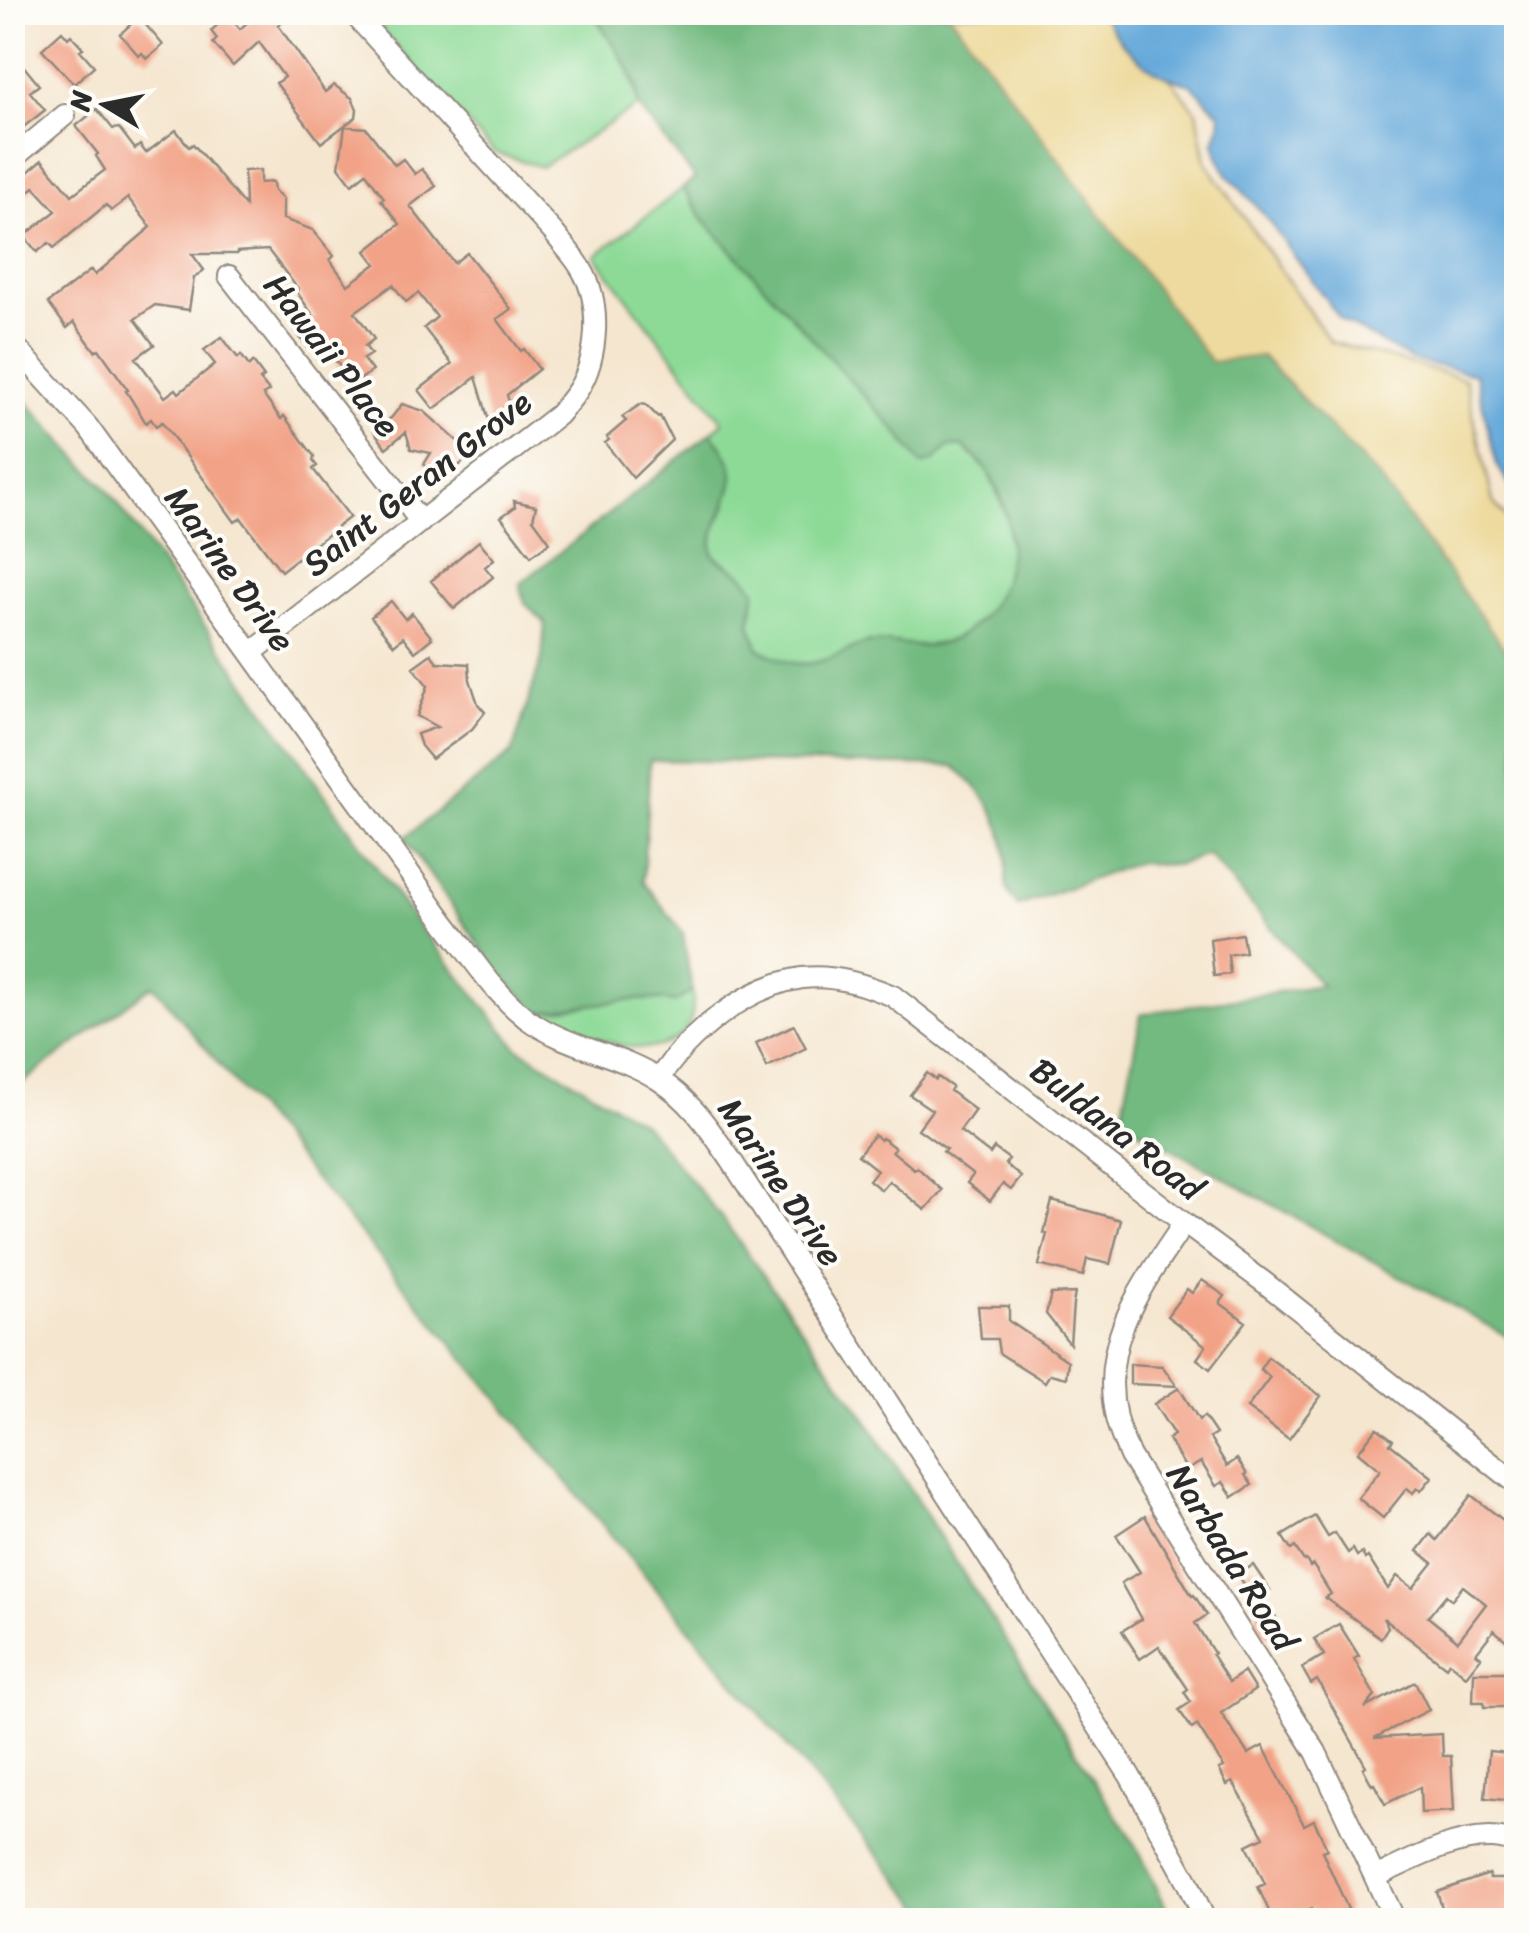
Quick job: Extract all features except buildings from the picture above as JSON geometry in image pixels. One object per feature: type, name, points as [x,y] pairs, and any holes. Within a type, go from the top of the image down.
[{"type":"street","name":"Saint Geran Grove","points":[[251,653],[558,415],[578,389],[591,360],[594,324],[584,272],[554,233],[352,12]]},
{"type":"street","points":[[12,159],[65,116]]},
{"type":"street","name":"Hawaii Place","points":[[229,276],[421,522]]},
{"type":"street","name":"Marine Drive","points":[[12,343],[88,427],[498,992],[527,1018],[560,1038],[659,1080],[684,1098],[704,1120],[1130,1776],[1205,1920]]},
{"type":"street","name":"Buldana Road","points":[[659,1080],[722,1013],[777,984],[804,978],[838,979],[893,996],[1516,1483]]},
{"type":"street","name":"Narbada Road","points":[[1184,1223],[1133,1300],[1116,1342],[1111,1378],[1116,1420],[1130,1456],[1316,1752],[1395,1920]]},
{"type":"street","points":[[1375,1877],[1466,1841],[1492,1838],[1516,1842]]},
{"type":"green space","points":[[401,13],[593,13],[627,68],[638,106],[541,167],[495,153],[380,28]]},
{"type":"green space","points":[[593,13],[949,13],[1211,361],[1261,356],[1380,479],[1516,664],[1516,1398],[1510,1338],[1121,1120],[1141,1014],[1321,985],[1208,855],[1176,865],[1136,863],[1018,906],[1007,886],[1004,840],[996,816],[982,794],[954,766],[650,760],[643,881],[683,933],[692,991],[675,1002],[624,1001],[538,1012],[498,972],[404,838],[512,753],[542,658],[545,623],[525,603],[520,584],[711,433],[728,457],[733,473],[712,548],[716,558],[756,590],[750,624],[759,649],[789,662],[806,664],[867,643],[944,643],[964,633],[982,617],[1006,573],[1008,523],[984,466],[963,446],[948,447],[934,461],[922,465],[899,434],[704,220],[683,188],[695,178],[638,106],[637,87],[629,68]]},
{"type":"green space","points":[[683,188],[704,220],[899,434],[922,465],[934,461],[948,447],[963,446],[988,471],[1008,520],[1010,563],[1001,589],[983,617],[958,637],[922,646],[868,642],[816,665],[786,662],[758,648],[750,624],[756,590],[712,550],[714,530],[727,505],[722,447],[711,433],[723,422],[595,256]]},
{"type":"green space","points":[[13,387],[111,494],[411,916],[518,1048],[643,1123],[722,1218],[862,1413],[1140,1853],[1172,1920],[932,1920],[153,985],[17,1087],[13,1081]]},
{"type":"green space","points":[[692,991],[688,1025],[680,1036],[659,1046],[642,1048],[606,1041],[538,1012],[624,1001],[675,1002]]},
{"type":"sand","points":[[949,13],[1118,13],[1197,112],[1206,162],[1330,342],[1465,379],[1493,502],[1516,529],[1516,664],[1380,479],[1262,356],[1211,362]]},
{"type":"water","points":[[1101,13],[1516,13],[1516,495],[1497,465],[1475,374],[1412,360],[1341,320],[1262,212],[1227,174],[1214,142],[1221,121],[1219,112],[1191,85],[1142,62],[1119,40]]}]
